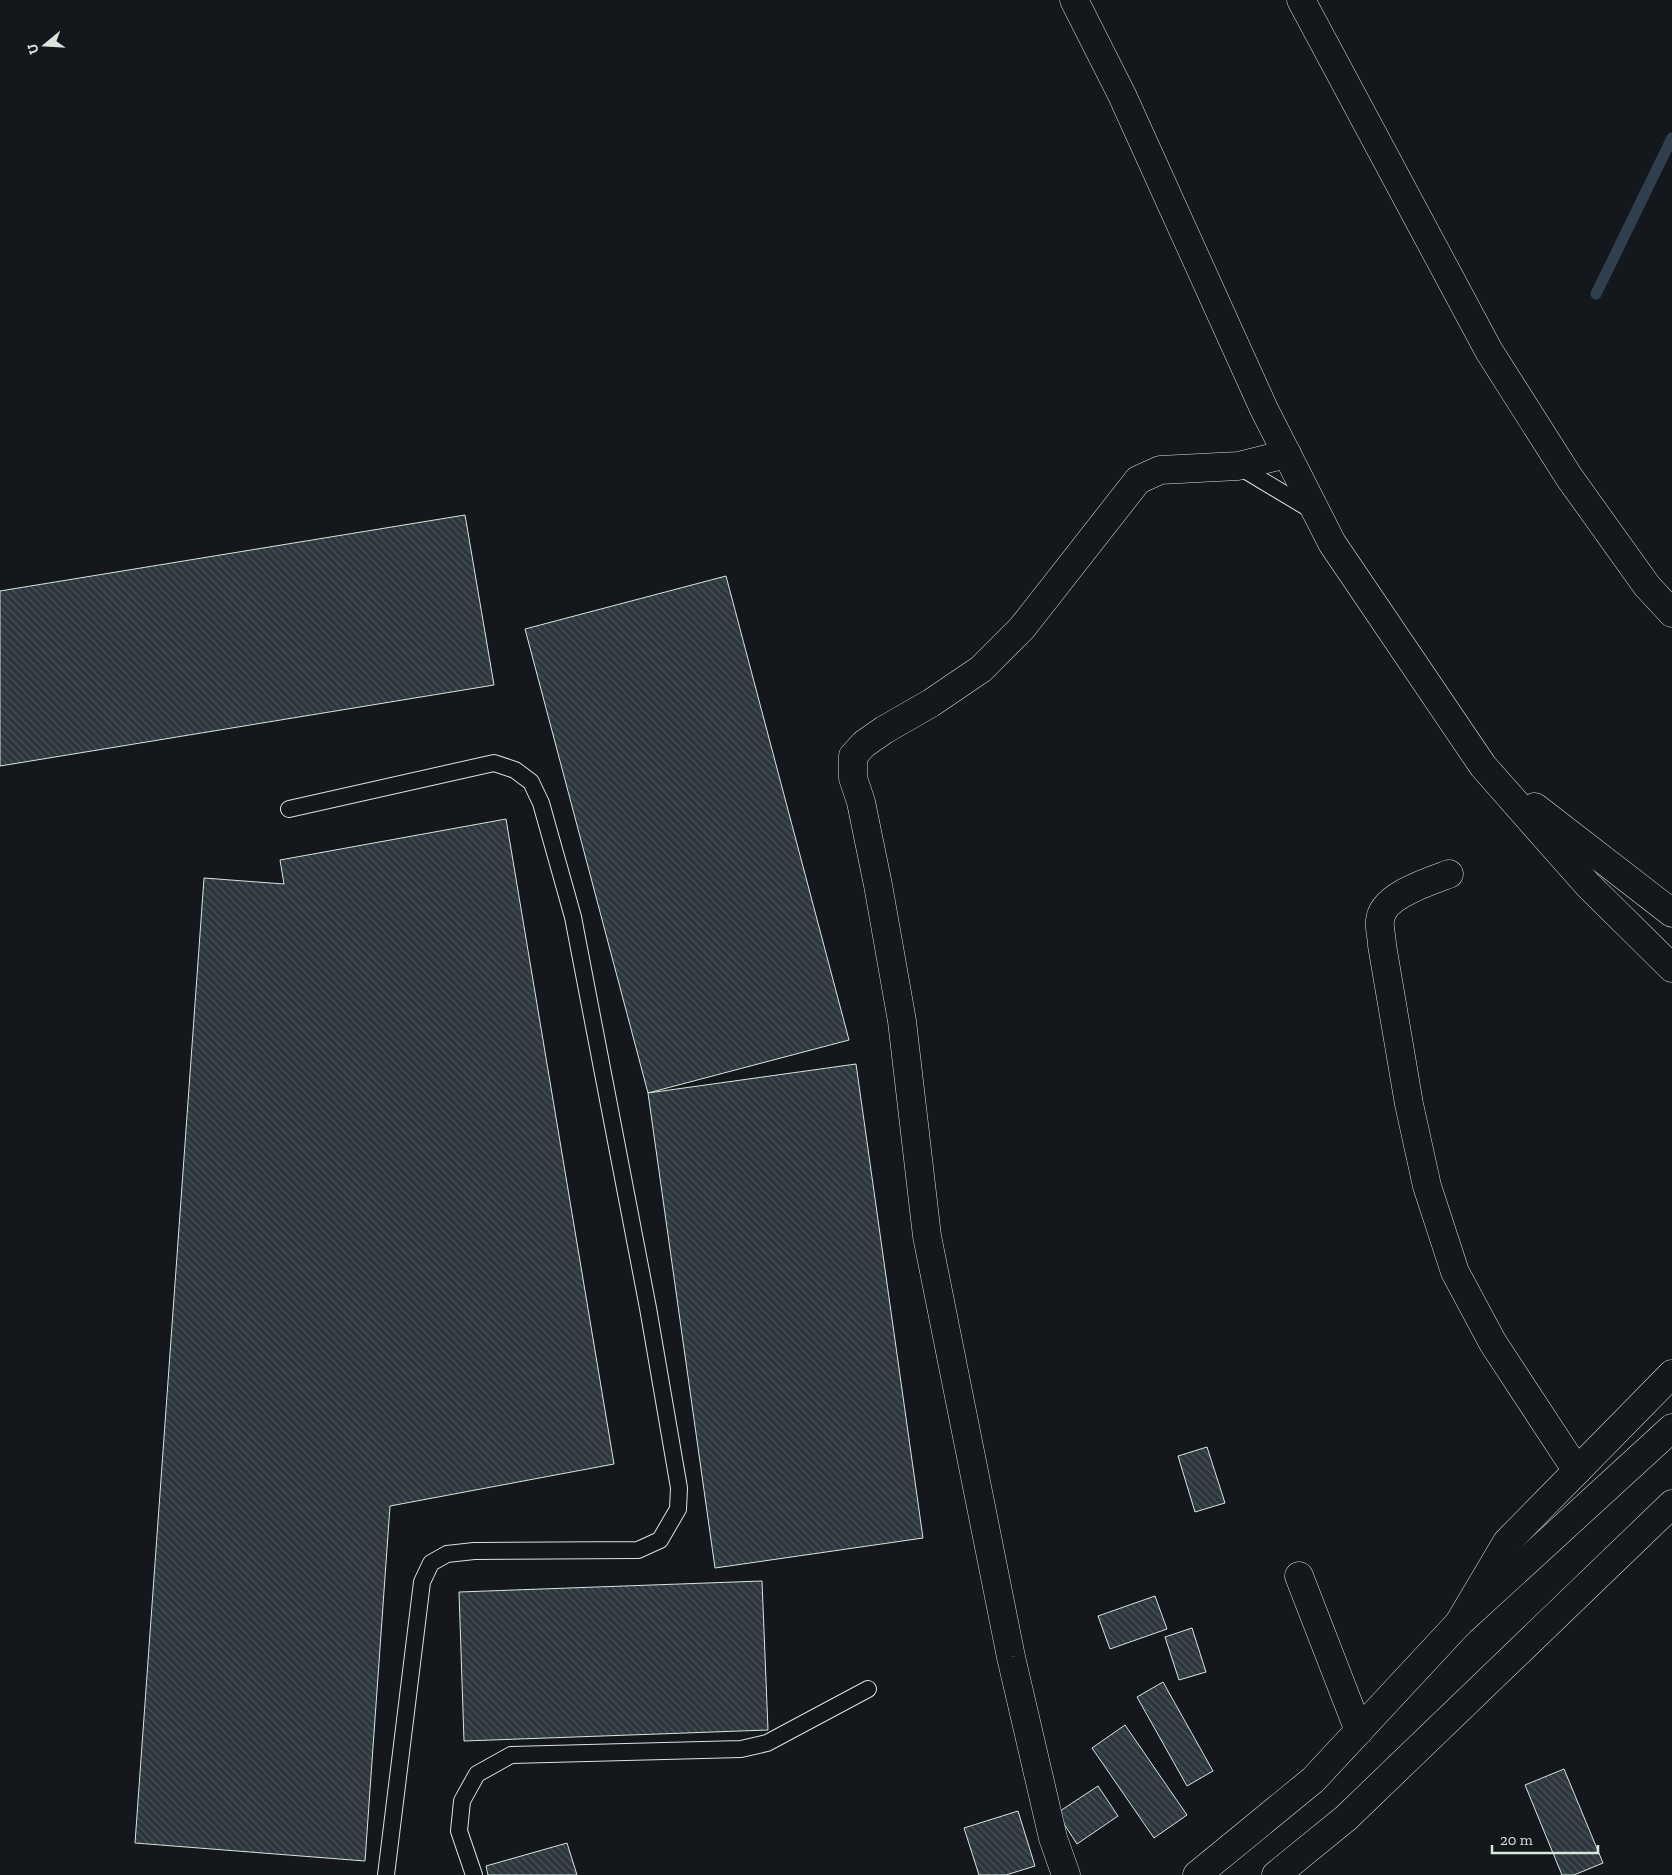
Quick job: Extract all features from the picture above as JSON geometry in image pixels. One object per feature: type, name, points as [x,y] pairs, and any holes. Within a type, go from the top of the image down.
[{"type":"main road","points":[[1074,0],[1122,95],[1264,409],[1332,543],[1483,766],[1588,886],[1672,968]]},
{"type":"main road","points":[[1301,0],[1489,352],[1568,477],[1647,586],[1672,613]]},
{"type":"main road","points":[[1066,1875],[1053,1838],[1011,1656],[927,1236],[902,1020],[878,885],[861,802],[853,778],[853,756],[864,744],[884,730],[931,703],[981,669],[1022,628],[1138,480],[1160,470],[1238,466],[1287,454]]},
{"type":"main road","points":[[1483,766],[1672,913]]},
{"type":"main road","points":[[1449,874],[1406,891],[1390,903],[1380,919],[1382,945],[1409,1104],[1427,1186],[1455,1272],[1493,1343],[1577,1471]]},
{"type":"main road","points":[[1459,1624],[1507,1542],[1672,1374]]},
{"type":"main road","points":[[1197,1875],[1314,1780],[1459,1624],[1672,1428]]},
{"type":"main road","points":[[1276,1875],[1346,1818],[1672,1504]]},
{"type":"main road","points":[[1299,1576],[1359,1731]]},
{"type":"lane","points":[[1238,466],[1317,514]]},
{"type":"lane","points":[[289,809],[494,763],[515,770],[531,782],[541,804],[573,917],[648,1308],[679,1488],[678,1509],[660,1540],[638,1550],[474,1551],[447,1554],[431,1563],[422,1582],[386,1875]]},
{"type":"lane","points":[[474,1875],[459,1832],[462,1801],[477,1774],[510,1755],[741,1749],[767,1743],[868,1689]]},
{"type":"building","points":[[465,515],[494,685],[0,766],[0,591]]},
{"type":"building","points":[[726,576],[849,1040],[648,1093],[525,629]]},
{"type":"building","points":[[506,819],[614,1464],[390,1506],[365,1861],[135,1843],[204,878],[284,884],[280,860]]},
{"type":"building","points":[[856,1064],[923,1538],[715,1568],[648,1093]]},
{"type":"building","points":[[1207,1447],[1225,1503],[1195,1512],[1178,1456]]},
{"type":"building","points":[[762,1581],[768,1730],[464,1741],[459,1592]]},
{"type":"building","points":[[1155,1596],[1167,1629],[1110,1649],[1098,1616]]},
{"type":"building","points":[[1192,1628],[1206,1672],[1179,1680],[1165,1637]]},
{"type":"building","points":[[1163,1682],[1213,1771],[1187,1786],[1137,1697]]},
{"type":"building","points":[[1125,1725],[1187,1815],[1154,1838],[1092,1748]]},
{"type":"building","points":[[1564,1769],[1603,1863],[1574,1875],[1562,1875],[1525,1785]]},
{"type":"building","points":[[1098,1786],[1118,1816],[1077,1844],[1057,1813]]},
{"type":"building","points":[[1018,1811],[1035,1866],[1006,1875],[979,1875],[964,1828]]},
{"type":"building","points":[[567,1843],[577,1875],[488,1875],[486,1866]]},
{"type":"waterway","points":[[1596,294],[1672,138]]}]
